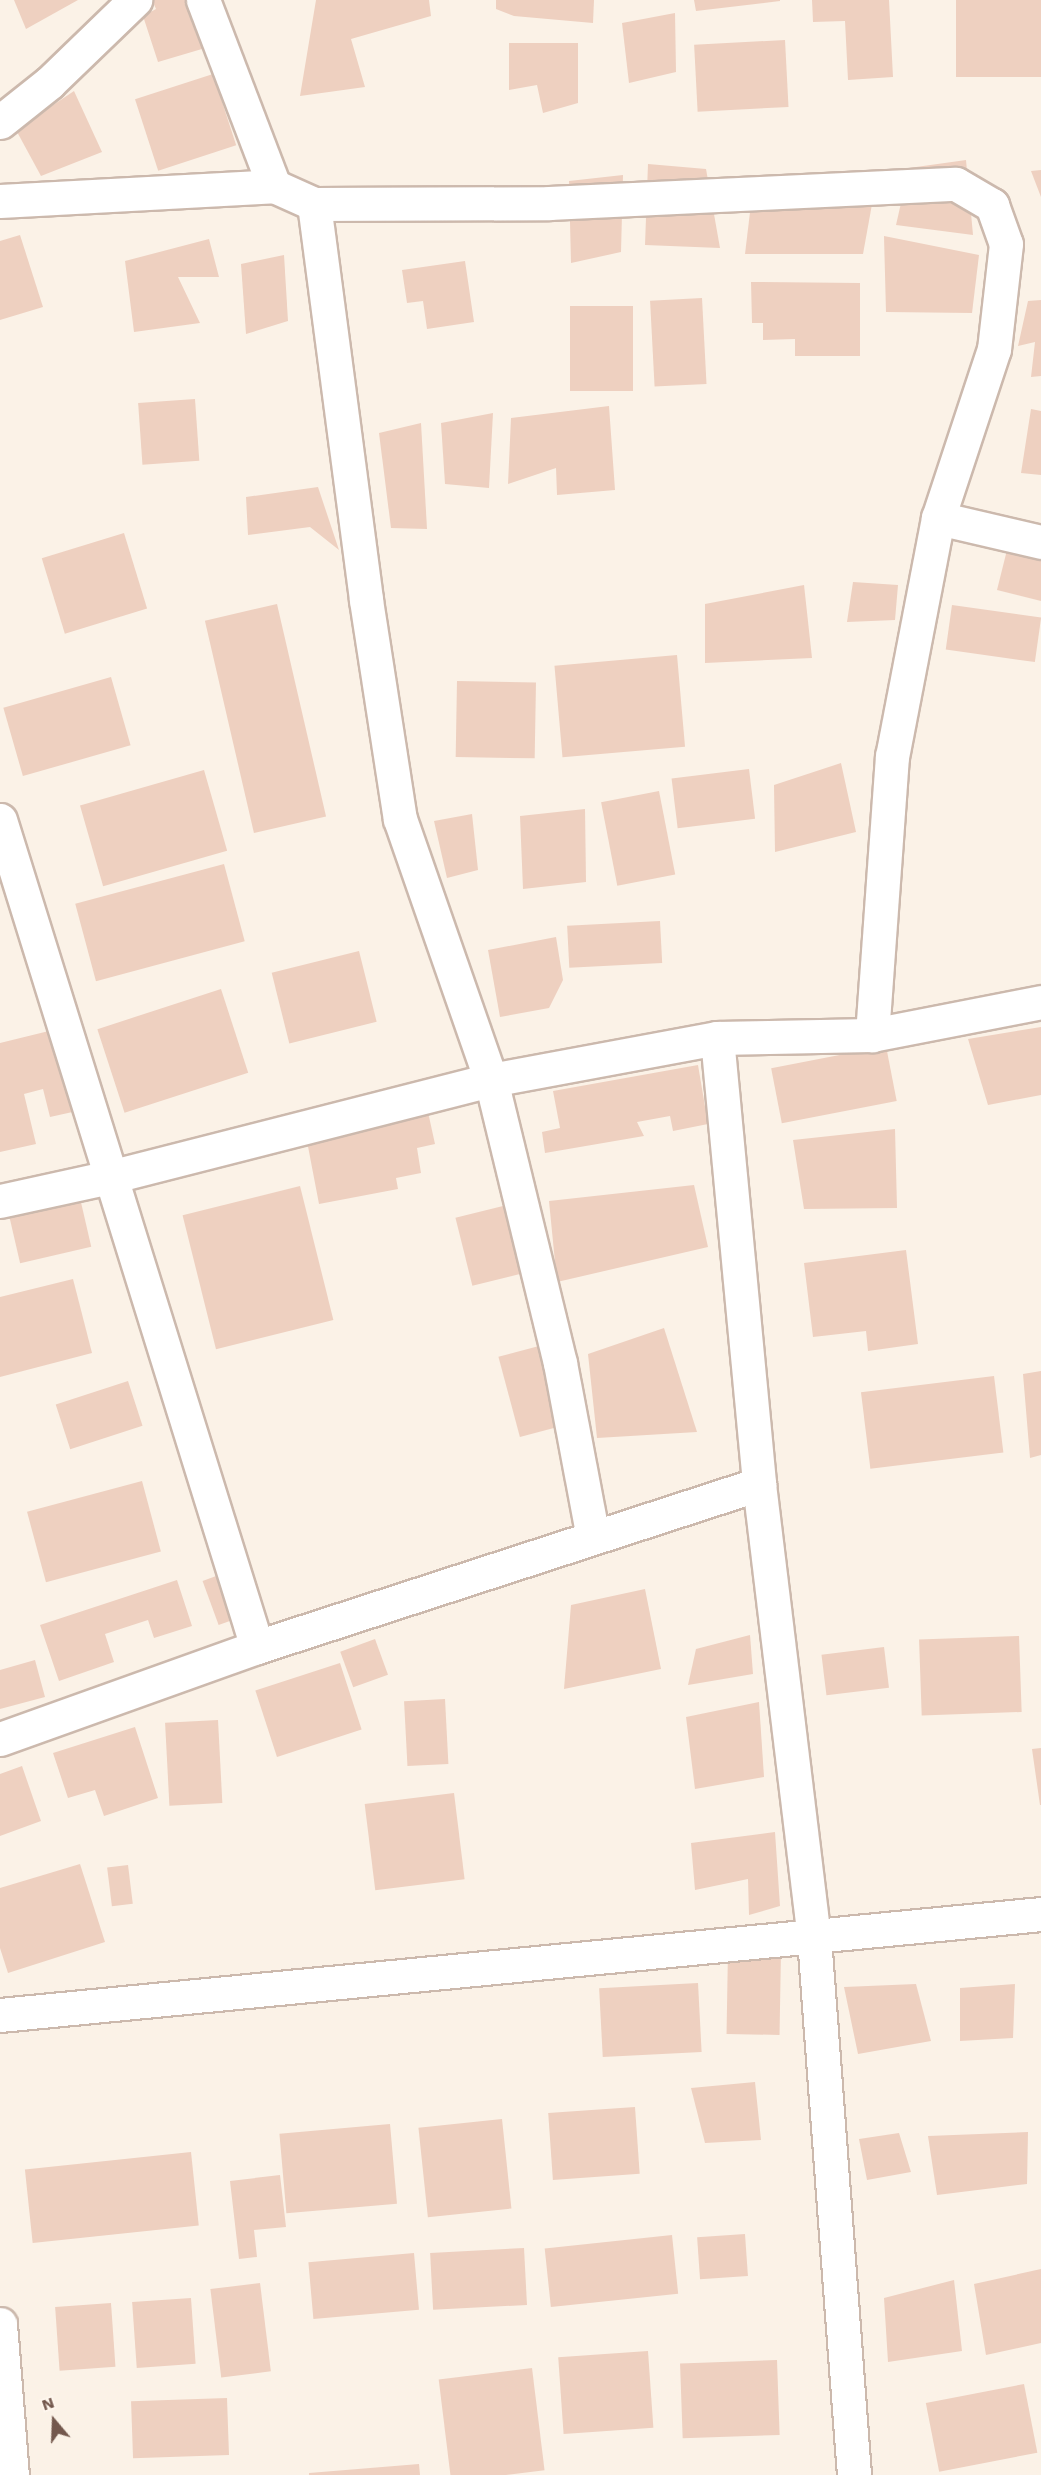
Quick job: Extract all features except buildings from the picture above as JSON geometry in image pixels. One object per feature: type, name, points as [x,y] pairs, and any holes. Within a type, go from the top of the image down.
[{"type":"street","points":[[0,122],[49,83],[135,0]]},
{"type":"street","points":[[203,0],[274,186]]},
{"type":"street","points":[[0,201],[274,186],[314,204],[549,203],[956,184],[992,205],[1006,244],[994,350],[938,518],[892,756],[872,1035]]},
{"type":"street","points":[[314,204],[366,600],[400,819],[491,1080],[560,1363],[593,1537]]},
{"type":"street","points":[[938,518],[1041,542]]},
{"type":"street","points":[[0,820],[257,1647]]},
{"type":"street","points":[[0,1201],[110,1178],[491,1080],[717,1038],[872,1035],[1041,1002]]},
{"type":"street","points":[[717,1038],[759,1484],[814,1938],[854,2475]]},
{"type":"street","points":[[0,1739],[257,1647],[759,1484]]},
{"type":"street","points":[[0,2015],[814,1938],[1041,1914]]},
{"type":"street","points":[[0,2324],[12,2475]]}]
